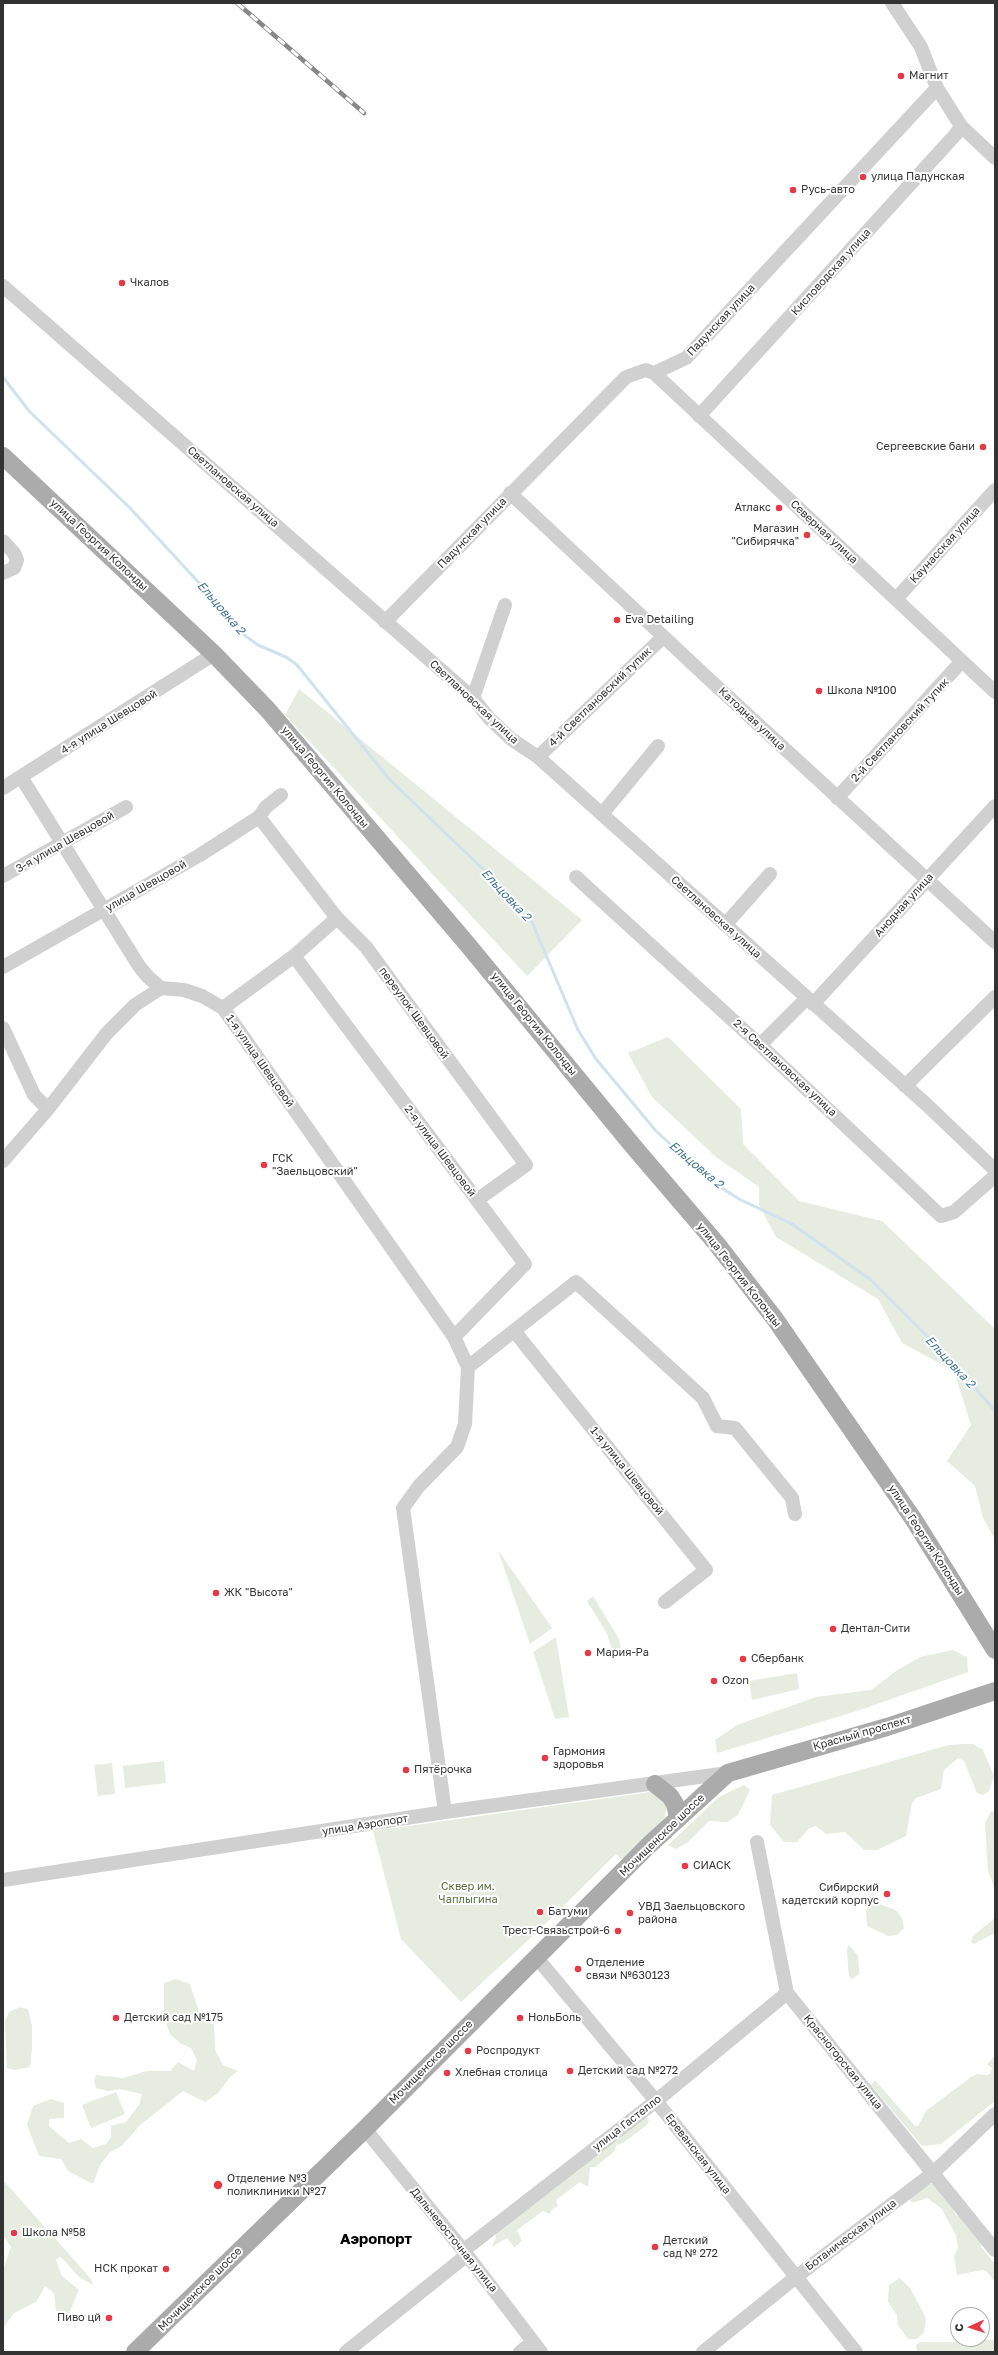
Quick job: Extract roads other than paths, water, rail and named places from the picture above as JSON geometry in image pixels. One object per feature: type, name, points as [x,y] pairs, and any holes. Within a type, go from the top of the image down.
[{"type":"main road","name":"улица Георгия Колонды","points":[[3,456],[214,654],[268,710],[716,1243],[775,1320],[909,1513],[995,1650]]},
{"type":"main road","name":"Красный проспект","points":[[728,1773],[887,1727],[995,1691]]},
{"type":"main road","name":"Мочищенское шоссе","points":[[135,2352],[365,2129],[678,1818],[728,1773]]},
{"type":"main road","points":[[655,1784],[670,1796],[675,1804],[678,1818]]},
{"type":"street","points":[[892,3],[921,46],[937,88],[961,126],[995,158]]},
{"type":"street","name":"Падунская улица","points":[[385,622],[510,493],[626,377],[646,370],[654,373],[686,358],[937,88]]},
{"type":"street","name":"Кисловодская улица","points":[[699,416],[956,134],[961,126]]},
{"type":"street","name":"Светлановская улица","points":[[3,286],[473,698],[489,718],[510,739],[538,757],[905,1086],[995,1170]]},
{"type":"street","name":"Северная улица","points":[[654,373],[995,692]]},
{"type":"street","name":"Каунасская улица","points":[[896,599],[995,490]]},
{"type":"street","name":"Катодная улица","points":[[510,493],[837,798],[928,878],[995,942]]},
{"type":"street","points":[[3,541],[14,553],[17,560],[14,568],[3,573]]},
{"type":"street","points":[[473,698],[505,605]]},
{"type":"street","name":"4-й Светлановский тупик","points":[[538,757],[663,636]]},
{"type":"street","name":"4-я улица Шевцовой","points":[[3,788],[143,701],[214,654]]},
{"type":"street","name":"2-й Светлановский тупик","points":[[837,798],[962,661]]},
{"type":"street","points":[[602,814],[658,746]]},
{"type":"street","points":[[3,1161],[48,1109],[108,1033],[135,1005],[161,988],[148,977],[139,966],[21,777]]},
{"type":"street","name":"улица Шевцовой","points":[[3,967],[200,855],[259,817],[266,807],[281,795]]},
{"type":"street","name":"Анодная улица","points":[[760,1045],[810,1001],[995,806]]},
{"type":"street","name":"3-я улица Шевцовой","points":[[3,876],[126,807]]},
{"type":"street","name":"переулок Шевцовой","points":[[259,817],[337,918],[366,947],[526,1165],[477,1200]]},
{"type":"street","points":[[725,925],[770,874]]},
{"type":"street","name":"2-я Светлановская улица","points":[[576,877],[760,1045],[941,1216],[954,1212],[995,1176]]},
{"type":"street","points":[[223,1008],[294,956],[337,918]]},
{"type":"street","name":"2-я улица Шевцовой","points":[[294,956],[525,1264],[454,1337]]},
{"type":"street","name":"1-я улица Шевцовой","points":[[161,988],[184,990],[202,996],[223,1008],[454,1337],[468,1367]]},
{"type":"street","points":[[905,1086],[995,997]]},
{"type":"street","points":[[3,1028],[34,1095],[48,1109]]},
{"type":"street","points":[[445,1812],[403,1508],[419,1486],[457,1447],[465,1424],[468,1367],[515,1332],[576,1282],[703,1398],[717,1426],[735,1428],[792,1498],[795,1514]]},
{"type":"street","name":"1-я улица Шевцовой","points":[[515,1332],[706,1570],[665,1602]]},
{"type":"street","name":"улица Аэропорт","points":[[3,1880],[445,1812],[728,1773]]},
{"type":"street","name":"Красногорская улица","points":[[757,1842],[787,1993],[995,2250]]},
{"type":"street","name":"Ереванская улица","points":[[538,1958],[656,2101],[856,2352]]},
{"type":"street","name":"улица Гастелло","points":[[346,2352],[362,2347],[466,2253],[656,2101],[787,1993]]},
{"type":"street","name":"Ботаническая улица","points":[[703,2352],[796,2277],[933,2173],[995,2114]]},
{"type":"street","name":"Дальневосточная улица","points":[[365,2129],[466,2253],[537,2347]]},
{"type":"street","points":[[520,2352],[537,2347]]},
{"type":"waterway","name":"Ельцовка 2","points":[[3,377],[29,411],[130,508],[203,587],[240,632],[258,645],[286,657],[297,665],[390,780],[508,893],[531,920],[578,1030],[596,1059],[656,1131],[711,1181],[739,1199],[792,1224],[871,1280],[953,1362],[995,1411]]},
{"type":"railway","points":[[237,3],[364,113]]},
{"type":"place","name":"Магнит","points":[[901,76]]},
{"type":"place","name":"улица Падунская","points":[[863,177]]},
{"type":"place","name":"Русь-авто","points":[[793,190]]},
{"type":"place","name":"Чкалов","points":[[122,283]]},
{"type":"place","name":"Сергеевские бани","points":[[983,447]]},
{"type":"place","name":"Атлакс","points":[[779,508]]},
{"type":"place","name":"Магазин \"Сибирячка\"","points":[[807,535]]},
{"type":"place","name":"Eva Detailing","points":[[617,620]]},
{"type":"place","name":"Школа №100","points":[[819,691]]},
{"type":"place","name":"ГСК \"Заельцовский\"","points":[[264,1165]]},
{"type":"place","name":"ЖК \"Высота\"","points":[[216,1593]]},
{"type":"place","name":"Дентал-Сити","points":[[833,1629]]},
{"type":"place","name":"Мария-Ра","points":[[588,1653]]},
{"type":"place","name":"Сбербанк","points":[[743,1659]]},
{"type":"place","name":"Ozon","points":[[714,1681]]},
{"type":"place","name":"Гармония здоровья","points":[[545,1758]]},
{"type":"place","name":"Пятёрочка","points":[[406,1770]]},
{"type":"place","name":"СИАСК","points":[[685,1866]]},
{"type":"place","name":"Сибирский кадетский корпус","points":[[887,1894]]},
{"type":"place","name":"Батуми","points":[[540,1912]]},
{"type":"place","name":"УВД Заельцовского района","points":[[630,1913]]},
{"type":"place","name":"Трест-Связьстрой-6","points":[[618,1931]]},
{"type":"place","name":"Отделение связи №630123","points":[[578,1969]]},
{"type":"place","name":"Детский сад №175","points":[[116,2018]]},
{"type":"place","name":"НольБоль","points":[[520,2018]]},
{"type":"place","name":"Роспродукт","points":[[468,2051]]},
{"type":"place","name":"Детский сад №272","points":[[570,2071]]},
{"type":"place","name":"Хлебная столица","points":[[447,2073]]},
{"type":"place","name":"Отделение №3 поликлиники №27","points":[[218,2185]]},
{"type":"place","name":"Школа №58","points":[[14,2233]]},
{"type":"place","name":"Детский сад № 272","points":[[655,2247]]},
{"type":"place","name":"НСК прокат","points":[[166,2269]]},
{"type":"place","name":"Пиво цй","points":[[109,2318]]},
{"type":"district","name":"Аэропорт","points":[[376,2239]]},
{"type":"park label","name":"Сквер им. Чаплыгина","points":[[468,1893]]}]
